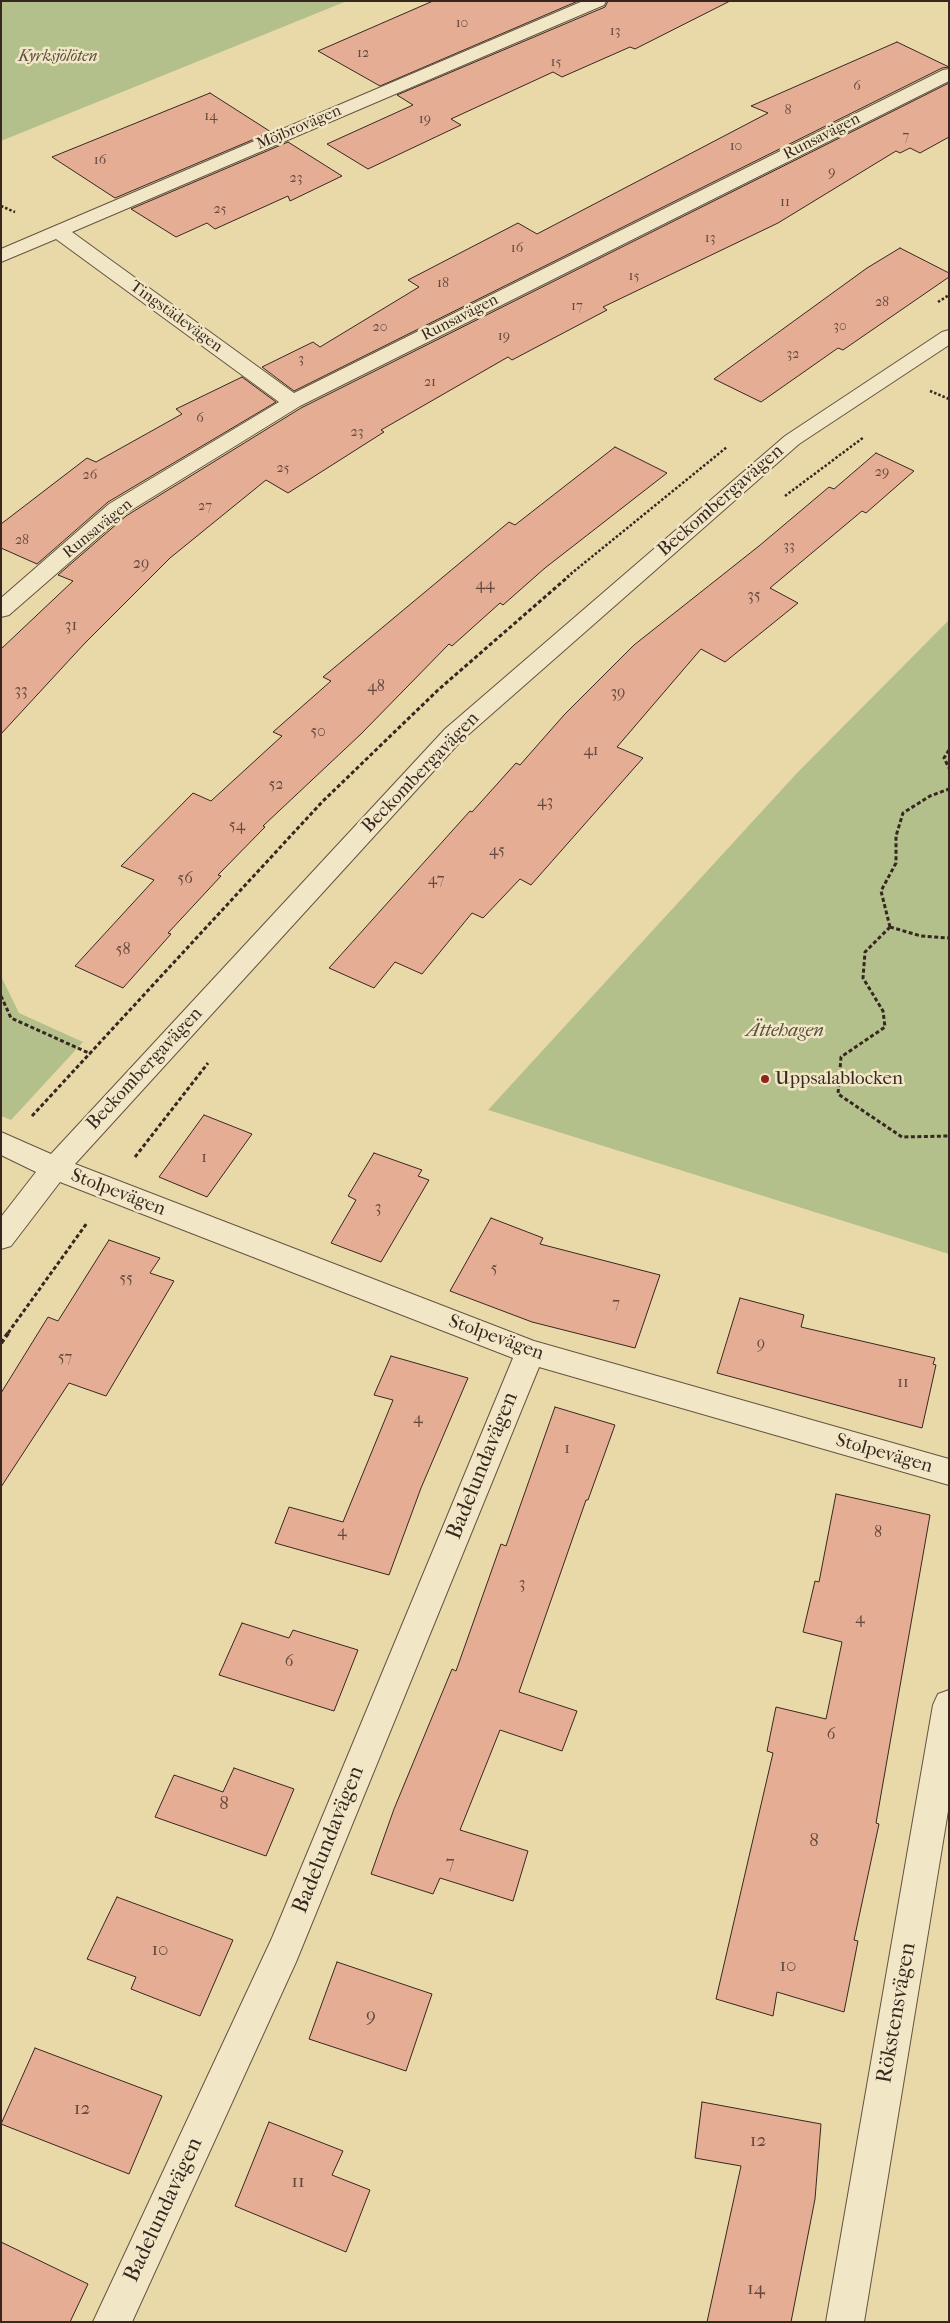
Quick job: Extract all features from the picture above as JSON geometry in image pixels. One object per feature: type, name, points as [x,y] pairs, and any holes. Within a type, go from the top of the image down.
[{"type":"street","name":"Möjbrovägen","points":[[1,256],[598,1]]},
{"type":"street","name":"Runsavägen","points":[[1,610],[117,509],[294,402],[949,74]]},
{"type":"street","name":"Tingstädevägen","points":[[59,232],[294,402]]},
{"type":"street","name":"Beckombergavägen","points":[[1,1238],[55,1168],[453,735],[792,440],[949,336]]},
{"type":"street","points":[[1,1143],[55,1168]]},
{"type":"street","name":"Stolpevägen","points":[[55,1168],[530,1352],[949,1472]]},
{"type":"street","name":"Badelundavägen","points":[[112,2322],[284,1950],[530,1352]]},
{"type":"street","name":"Rökstensvägen","points":[[846,2322],[949,1705]]},
{"type":"path","points":[[934,385],[927,390],[949,399]]},
{"type":"path","points":[[783,498],[871,432]]},
{"type":"path","points":[[949,750],[944,758],[949,768]]},
{"type":"path","points":[[890,927],[881,892],[896,863],[896,836],[903,813],[930,796],[949,789]]},
{"type":"path","points":[[890,927],[921,936],[949,938]]},
{"type":"path","points":[[890,927],[865,952],[863,978],[883,1011],[885,1027],[841,1057],[838,1094],[902,1137],[935,1138],[949,1136]]},
{"type":"path","points":[[1,996],[11,1018],[91,1054]]},
{"type":"path","points":[[1,1343],[110,1190],[213,1056]]},
{"type":"green space","name":"Kyrksjölöten","points":[[1,1],[347,1],[1,141]]},
{"type":"green space","name":"Ättehagen","points":[[949,620],[949,1254],[488,1110],[797,773]]},
{"type":"green space","points":[[1,976],[19,1013],[83,1042],[11,1120],[1,1116]]},
{"type":"building","points":[[433,1],[578,1],[380,86],[318,51]]},
{"type":"building","points":[[608,1],[730,1],[635,49],[630,47],[562,77],[553,72],[451,119],[461,125],[368,169],[327,144],[413,105],[397,95],[605,7]]},
{"type":"building","points":[[897,42],[949,67],[942,68],[294,391],[262,367],[313,342],[320,347],[419,287],[408,280],[518,223],[537,234],[768,113],[751,106]]},
{"type":"building","points":[[949,83],[949,137],[920,153],[910,148],[900,153],[896,151],[778,223],[603,307],[607,310],[512,360],[508,357],[381,430],[384,432],[288,493],[266,480],[170,558],[85,643],[1,734],[1,649],[73,581],[58,575],[126,516],[301,408]]},
{"type":"building","points":[[210,93],[271,132],[115,198],[52,157]]},
{"type":"building","points":[[288,142],[342,176],[290,201],[288,196],[215,229],[207,223],[176,237],[131,209]]},
{"type":"building","points":[[900,248],[949,273],[949,277],[843,350],[838,348],[761,402],[714,379],[867,268]]},
{"type":"building","points":[[242,377],[276,402],[108,502],[37,564],[1,548],[1,524],[87,458],[96,462],[182,414],[176,409]]},
{"type":"building","points":[[615,447],[667,473],[545,568],[503,605],[500,603],[452,646],[449,644],[361,734],[263,826],[265,827],[218,875],[221,876],[168,933],[171,934],[123,988],[75,966],[154,880],[121,866],[193,793],[211,801],[282,736],[273,732],[331,681],[323,677],[509,522],[515,525]]},
{"type":"building","points":[[876,453],[914,471],[866,513],[862,511],[770,588],[798,603],[725,662],[701,649],[617,747],[643,758],[531,885],[520,879],[483,918],[472,913],[422,974],[395,962],[374,988],[329,968],[470,811],[472,812],[516,763],[520,765],[564,715],[634,645],[759,546],[829,487],[834,489]]},
{"type":"building","points":[[204,1115],[252,1134],[207,1197],[159,1177]]},
{"type":"building","points":[[374,1153],[422,1170],[418,1176],[429,1180],[381,1262],[331,1243],[356,1200],[348,1196]]},
{"type":"building","points":[[491,1218],[543,1238],[540,1244],[660,1275],[635,1348],[532,1322],[450,1291]]},
{"type":"building","points":[[109,1240],[160,1258],[150,1273],[174,1281],[106,1396],[69,1383],[1,1487],[1,1393],[48,1317],[58,1321]]},
{"type":"building","points":[[740,1298],[804,1315],[801,1327],[935,1358],[933,1364],[936,1365],[922,1428],[717,1373]]},
{"type":"building","points":[[391,1356],[468,1378],[421,1488],[389,1575],[275,1543],[289,1507],[343,1522],[393,1400],[374,1395]]},
{"type":"building","points":[[555,1407],[615,1425],[588,1500],[586,1500],[519,1692],[577,1711],[562,1751],[500,1730],[460,1830],[528,1851],[513,1901],[440,1878],[433,1894],[371,1874],[394,1809],[452,1669],[456,1671],[501,1544],[506,1546]]},
{"type":"building","points":[[836,1494],[930,1515],[876,1823],[879,1824],[854,1940],[858,1941],[844,2012],[777,1992],[773,2016],[716,1999],[773,1753],[767,1751],[776,1707],[826,1719],[842,1642],[803,1632],[815,1581],[819,1582]]},
{"type":"building","points":[[242,1623],[289,1638],[293,1630],[358,1650],[334,1711],[219,1675]]},
{"type":"building","points":[[234,1768],[294,1789],[266,1856],[155,1817],[174,1775],[223,1792]]},
{"type":"building","points":[[117,1897],[233,1940],[200,2016],[131,1989],[136,1977],[87,1959]]},
{"type":"building","points":[[337,1962],[432,1994],[406,2071],[309,2039]]},
{"type":"building","points":[[35,2048],[162,2096],[129,2174],[1,2124]]},
{"type":"building","points":[[702,2102],[821,2124],[815,2199],[791,2322],[707,2322],[741,2166],[695,2158]]},
{"type":"building","points":[[269,2122],[343,2151],[332,2175],[370,2190],[346,2252],[235,2206]]},
{"type":"building","points":[[1,2242],[88,2284],[70,2322],[1,2322]]},
{"type":"place","name":"Uppsalablocken","points":[[765,1079]]}]
